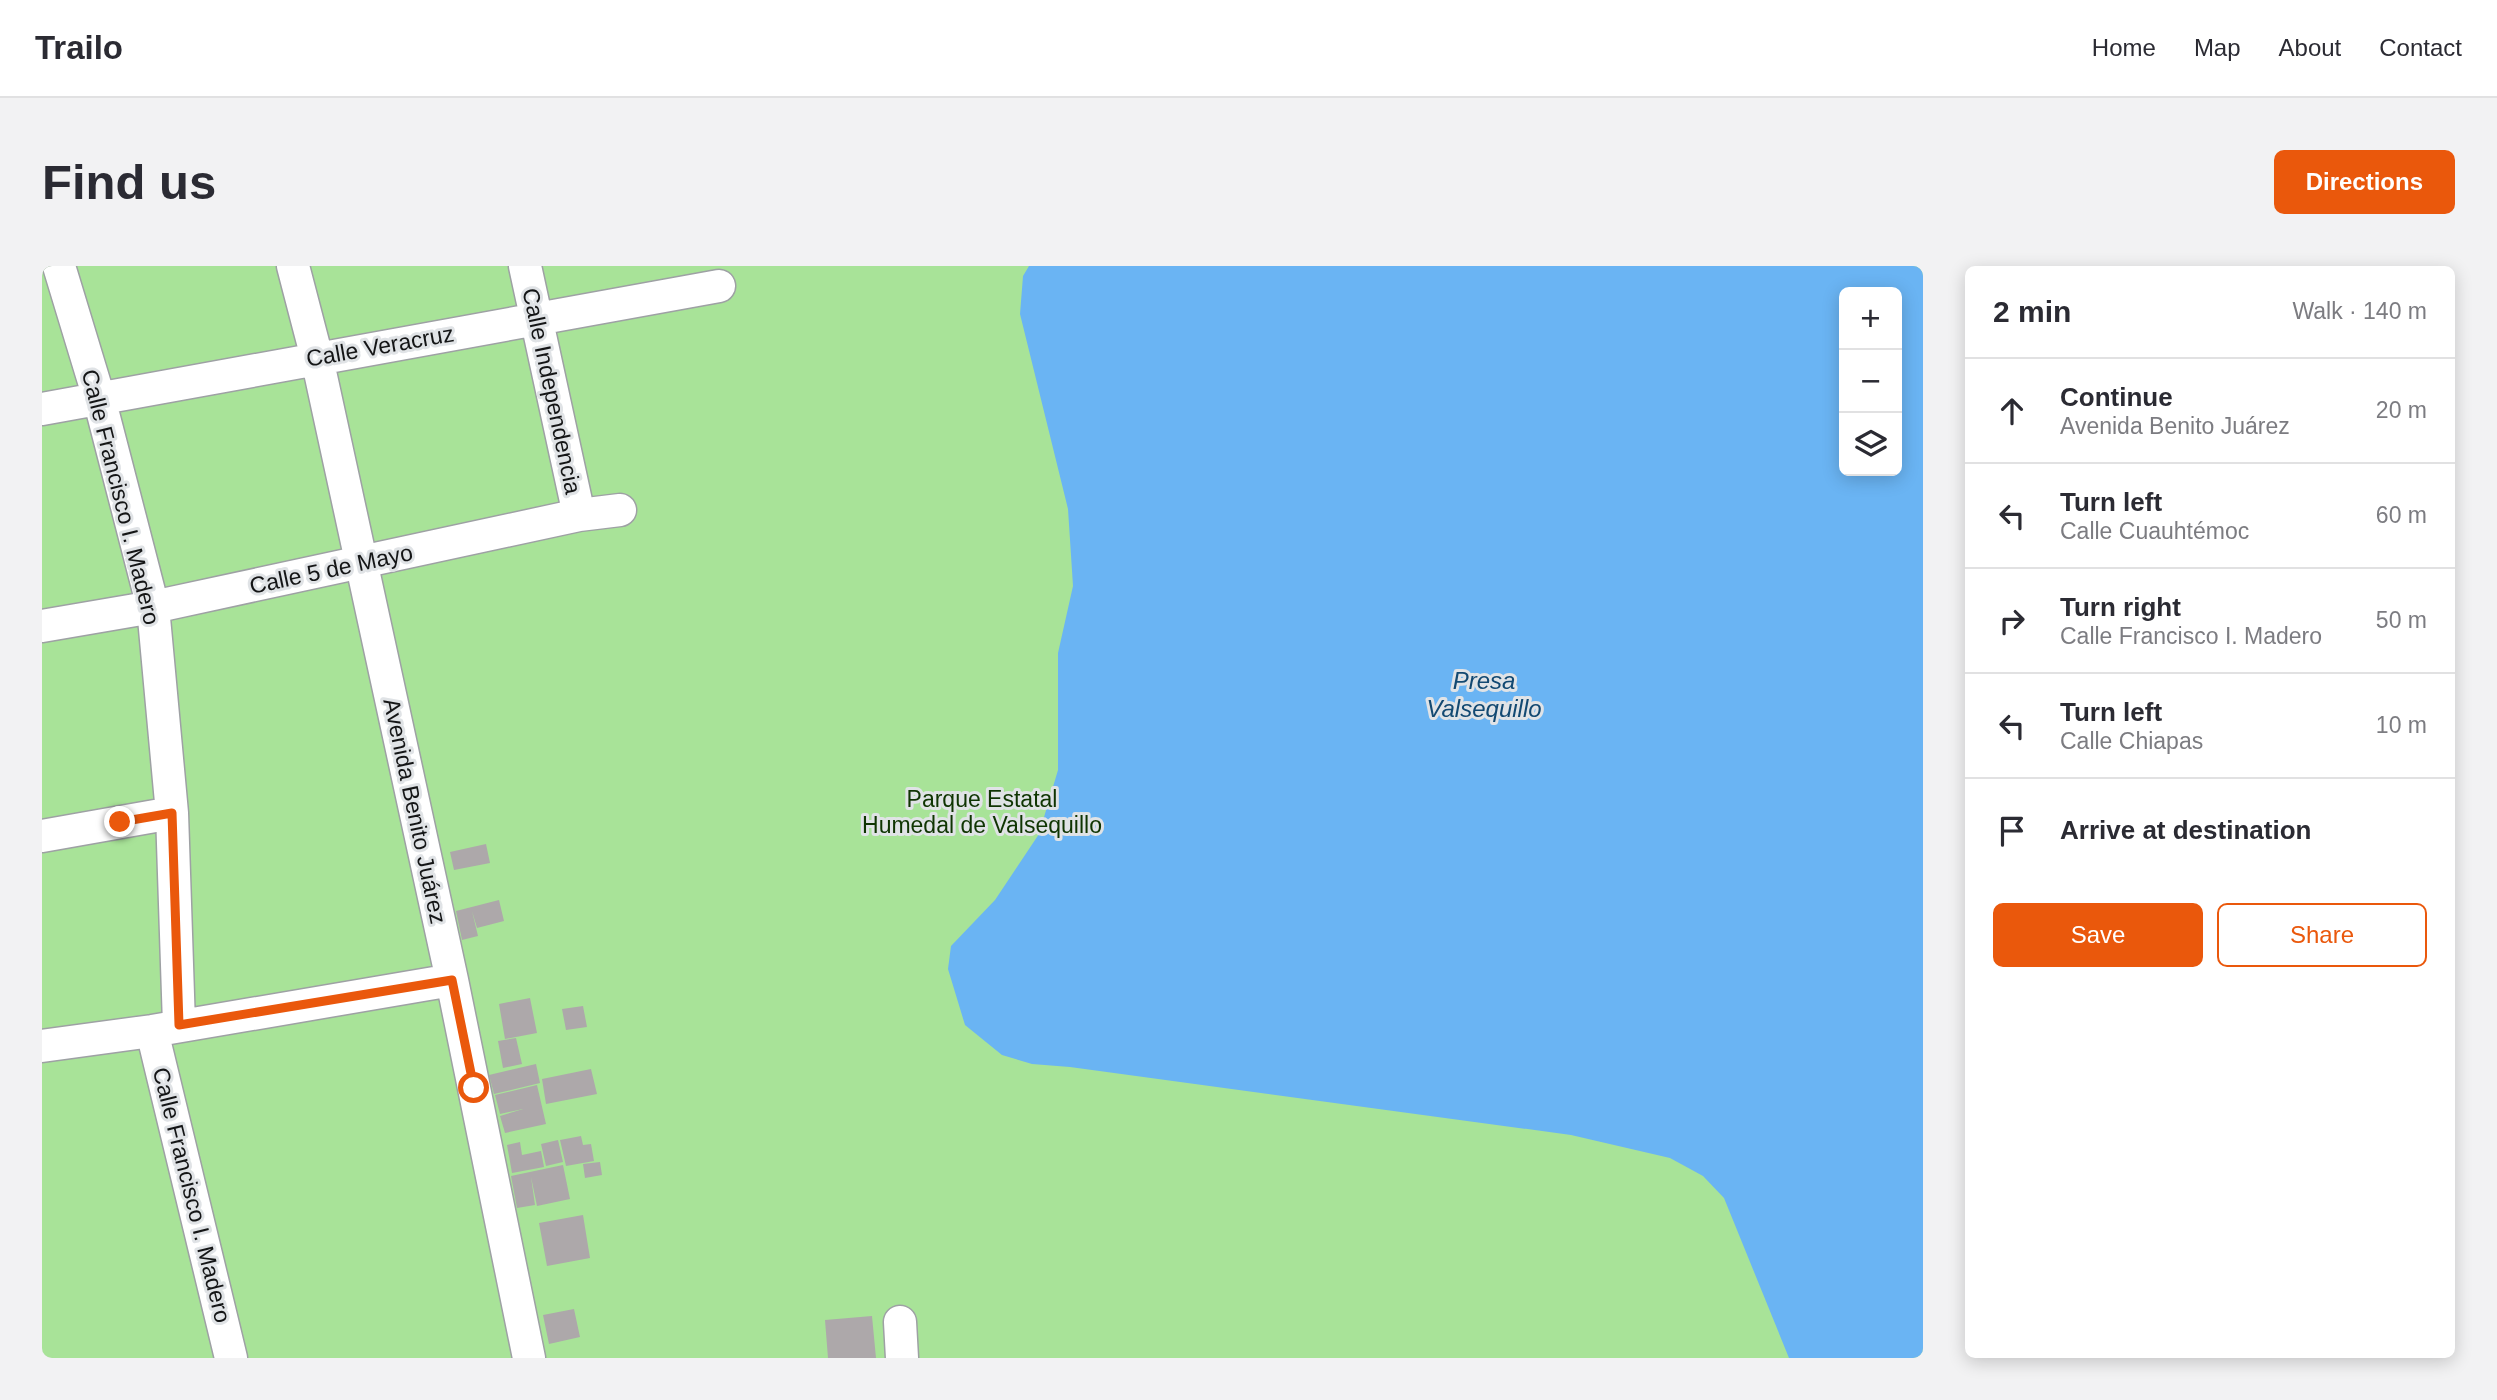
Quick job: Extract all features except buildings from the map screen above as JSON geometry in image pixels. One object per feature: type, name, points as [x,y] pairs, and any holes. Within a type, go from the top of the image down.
[{"type":"street","name":"Calle Francisco I. Madero","points":[[60,266],[99,398],[152,607],[172,813],[166,1028],[231,1358]]},
{"type":"street","name":"Avenida Benito Juárez","points":[[293,266],[317,358],[452,980],[529,1358]]},
{"type":"street","name":"Calle Independencia","points":[[525,266],[579,515]]},
{"type":"street","name":"Calle Veracruz","points":[[42,408],[719,286]]},
{"type":"street","name":"Calle 5 de Mayo","points":[[42,626],[152,607],[579,515],[620,510]]},
{"type":"street","points":[[42,836],[172,813]]},
{"type":"street","points":[[42,1046],[452,980]]},
{"type":"street","points":[[900,1322],[902,1358]]},
{"type":"green space","name":"Parque Estatal Humedal de Valsequillo","points":[[42,266],[1923,266],[1923,1358],[42,1358]]},
{"type":"water","name":"Presa Valsequillo","points":[[1029,266],[1923,266],[1923,1358],[1789,1358],[1724,1198],[1703,1176],[1670,1158],[1571,1135],[1032,1064],[1002,1055],[965,1025],[948,969],[951,946],[995,900],[1039,834],[1058,770],[1058,653],[1073,586],[1068,509],[1020,314],[1023,276]]},
{"type":"route","points":[[120,822],[172,813],[179,1025],[452,980],[474,1088]]}]
